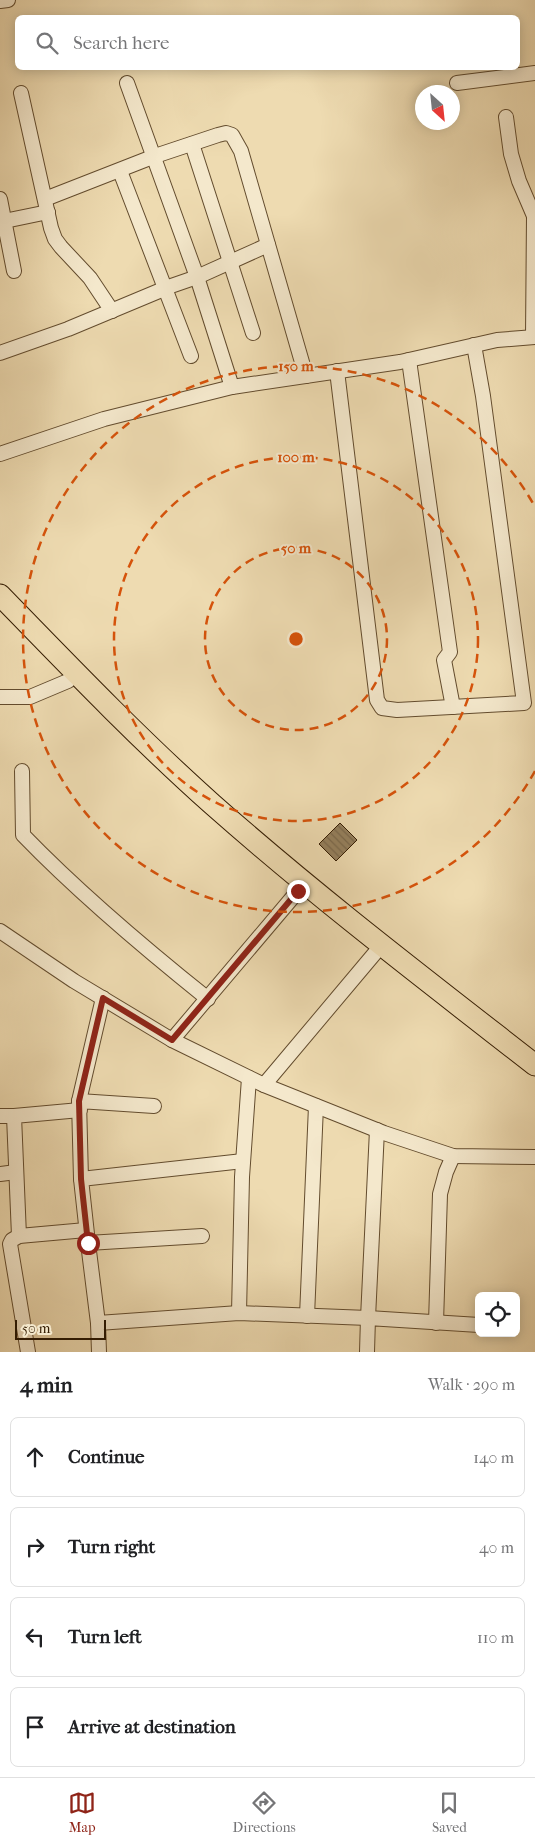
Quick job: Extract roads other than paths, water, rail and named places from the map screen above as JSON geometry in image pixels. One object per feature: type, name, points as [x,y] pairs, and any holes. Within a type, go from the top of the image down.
[{"type":"main road","points":[[0,595],[96,692],[212,804],[380,943],[535,1065]]},
{"type":"main road","points":[[0,612],[132,746],[298,891],[535,1078]]},
{"type":"street","points":[[0,1],[8,0]]},
{"type":"street","points":[[457,82],[535,73]]},
{"type":"street","points":[[127,83],[197,277],[232,386]]},
{"type":"street","points":[[21,93],[46,206],[56,239],[90,278],[112,311]]},
{"type":"street","points":[[0,454],[104,419],[232,386],[409,360],[497,340],[534,337],[534,216],[519,181],[506,117]]},
{"type":"street","points":[[2,221],[46,206],[154,156],[226,133],[232,135],[241,151],[306,376]]},
{"type":"street","points":[[192,144],[253,333]]},
{"type":"street","points":[[120,171],[191,356]]},
{"type":"street","points":[[0,199],[2,221],[14,271]]},
{"type":"street","points":[[0,353],[68,329],[197,277],[268,245]]},
{"type":"street","points":[[337,371],[377,700],[382,708],[397,710],[524,703],[474,345]]},
{"type":"street","points":[[409,360],[450,652],[444,660],[453,707]]},
{"type":"street","points":[[0,697],[30,697],[68,681]]},
{"type":"street","points":[[22,771],[23,835],[42,855],[140,944],[208,998]]},
{"type":"street","points":[[172,1040],[298,891]]},
{"type":"street","points":[[0,931],[172,1040],[264,1085],[377,1130],[452,1156],[535,1157]]},
{"type":"street","points":[[264,1085],[375,953]]},
{"type":"street","points":[[99,1352],[98,1322],[81,1179],[79,1106],[103,998]]},
{"type":"street","points":[[239,1313],[243,1161],[249,1078]]},
{"type":"street","points":[[0,1116],[14,1116],[79,1106],[154,1106]]},
{"type":"street","points":[[307,1316],[316,1106]]},
{"type":"street","points":[[14,1116],[19,1236]]},
{"type":"street","points":[[367,1352],[377,1130]]},
{"type":"street","points":[[436,1323],[440,1194],[452,1156]]},
{"type":"street","points":[[81,1179],[243,1161]]},
{"type":"street","points":[[0,1174],[16,1172]]},
{"type":"street","points":[[28,1352],[10,1244],[12,1240],[19,1236],[202,1236]]},
{"type":"street","points":[[98,1322],[239,1313],[475,1325]]}]
